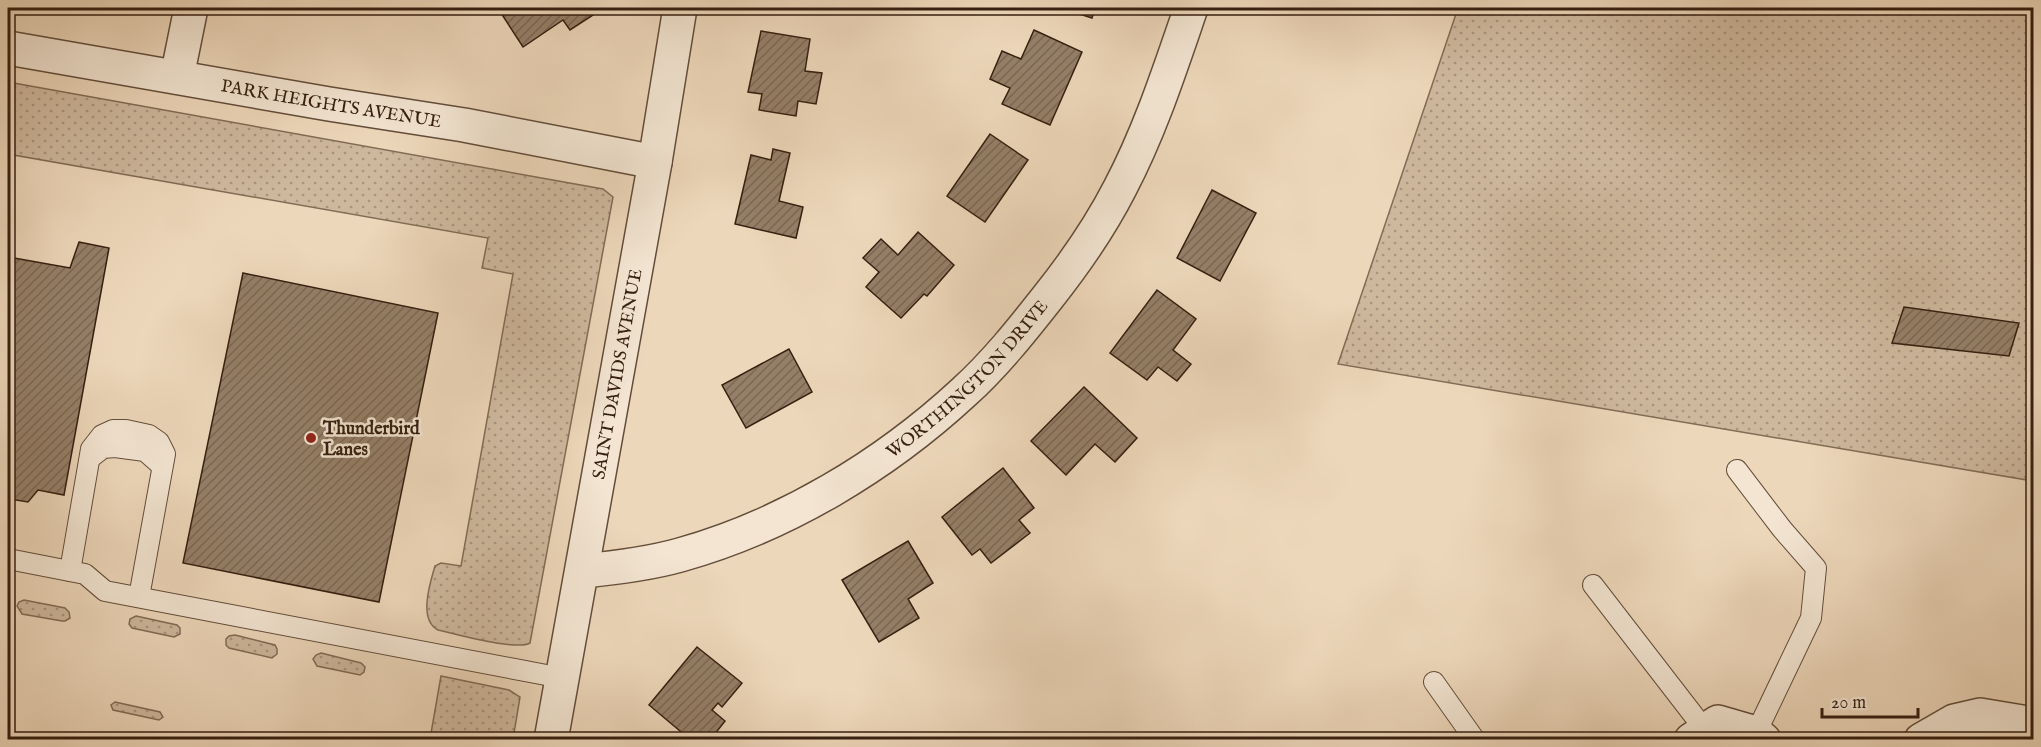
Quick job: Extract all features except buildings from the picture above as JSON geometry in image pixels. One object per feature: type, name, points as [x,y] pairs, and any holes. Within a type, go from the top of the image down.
[{"type":"street","points":[[177,77],[190,8]]},
{"type":"street","name":"SAINT DAVIDS AVENUE","points":[[551,740],[655,162],[680,8]]},
{"type":"street","name":"WORTHINGTON DRIVE","points":[[582,571],[617,568],[679,556],[740,535],[810,502],[854,476],[924,426],[964,392],[993,363],[1033,316],[1099,227],[1140,148],[1191,8]]},
{"type":"street","name":"PARK HEIGHTS AVENUE","points":[[8,48],[464,125],[655,162]]},
{"type":"street","points":[[1921,740],[1954,721],[1980,716],[2034,724]]},
{"type":"street","points":[[1698,735],[1718,722],[1760,736]]},
{"type":"lane","points":[[70,571],[90,458],[103,448],[115,447],[145,451],[162,466],[139,597]]},
{"type":"lane","points":[[1737,470],[1782,529],[1816,568],[1811,618],[1760,736]]},
{"type":"lane","points":[[8,560],[85,574],[105,591],[562,678]]},
{"type":"lane","points":[[1593,585],[1698,735]]},
{"type":"lane","points":[[1434,682],[1475,740]]},
{"type":"shaded area","points":[[1458,8],[2033,8],[2033,481],[1338,364]]},
{"type":"shaded area","points":[[8,82],[603,189],[613,197],[530,643],[512,645],[438,630],[428,618],[427,610],[428,591],[435,566],[441,563],[461,566],[513,274],[482,268],[488,238],[8,154]]},
{"type":"shaded area","points":[[24,600],[65,608],[70,618],[62,621],[22,614],[17,606]]},
{"type":"shaded area","points":[[136,616],[177,625],[180,628],[180,634],[174,637],[132,628],[129,624],[130,619]]},
{"type":"shaded area","points":[[235,635],[275,645],[277,654],[272,658],[229,648],[226,645],[226,639]]},
{"type":"shaded area","points":[[321,653],[361,663],[365,667],[364,672],[360,675],[317,666],[313,659]]},
{"type":"shaded area","points":[[441,676],[509,690],[520,697],[513,739],[430,739]]},
{"type":"shaded area","points":[[115,702],[160,712],[163,717],[159,720],[113,710],[111,705]]},
{"type":"place","name":"Thunderbird Lanes","points":[[311,438]]}]
